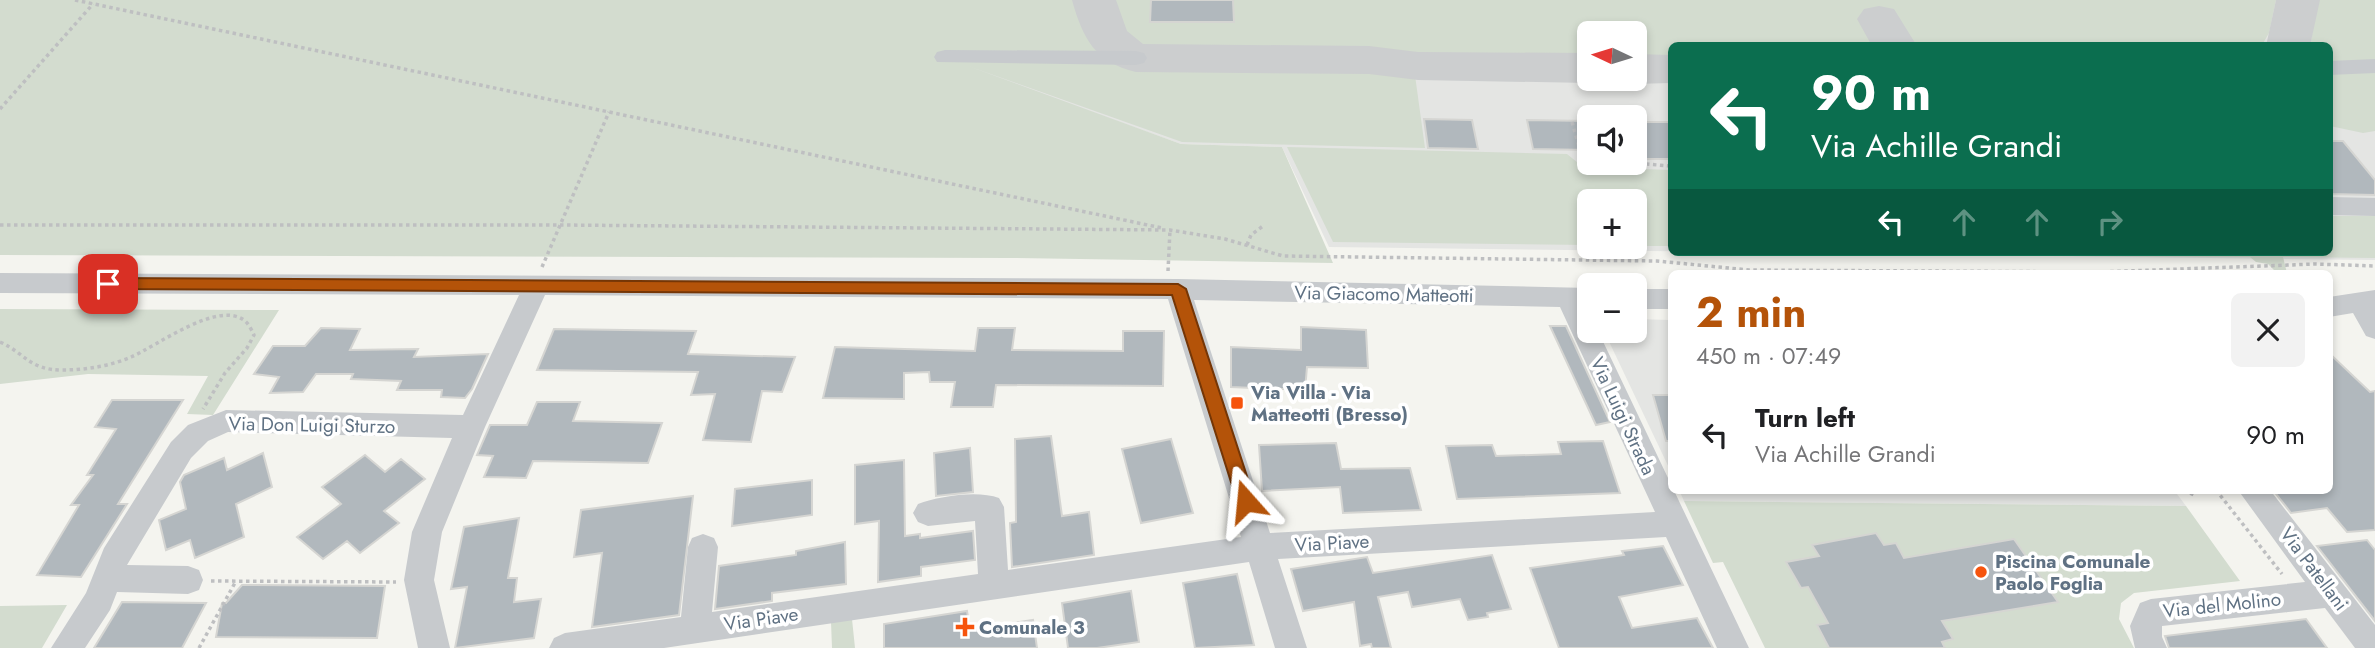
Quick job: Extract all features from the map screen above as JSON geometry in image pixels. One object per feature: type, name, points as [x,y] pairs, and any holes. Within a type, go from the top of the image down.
[{"type":"street","points":[[945,58],[1136,58]]},
{"type":"street","points":[[2333,68],[2375,66]]},
{"type":"street","points":[[2333,206],[2375,207]]},
{"type":"street","points":[[434,648],[419,580],[428,532],[471,427],[545,278]]},
{"type":"street","name":"Via Giacomo Matteotti","points":[[0,283],[545,278],[1577,298]]},
{"type":"street","points":[[1178,289],[1291,648]]},
{"type":"street","points":[[1647,299],[1668,299]]},
{"type":"street","points":[[2333,308],[2373,313]]},
{"type":"street","name":"Via Luigi Strada","points":[[1598,343],[1674,524],[1733,648]]},
{"type":"street","name":"Via Don Luigi Sturzo","points":[[67,648],[99,600],[115,557],[181,450],[198,433],[226,421],[471,427]]},
{"type":"street","name":"Via Patellani","points":[[2256,494],[2374,648]]},
{"type":"street","points":[[928,513],[989,507],[994,586]]},
{"type":"street","name":"Via Piave","points":[[565,648],[1261,547],[1674,524]]},
{"type":"street","name":"Via Piave","points":[[695,629],[702,547]]},
{"type":"street","points":[[106,579],[188,580]]},
{"type":"street","name":"Via del Molino","points":[[2151,648],[2144,625],[2151,613],[2332,593]]},
{"type":"path","points":[[75,0],[1247,245],[1283,256],[1657,261],[1749,270]]},
{"type":"path","points":[[0,109],[93,4]]},
{"type":"path","points":[[545,278],[541,270],[610,112]]},
{"type":"path","points":[[1572,122],[1577,140]]},
{"type":"path","points":[[1647,164],[1668,166]]},
{"type":"path","points":[[0,226],[559,225],[1170,230]]},
{"type":"path","points":[[1247,245],[1251,235],[1263,226]]},
{"type":"path","points":[[1145,289],[1145,271],[1169,271],[1170,230]]},
{"type":"path","points":[[2153,270],[2316,264],[2375,266]]},
{"type":"path","points":[[0,342],[8,345],[24,360],[42,368],[91,368],[135,356],[194,323],[213,317],[243,320],[251,327],[254,335],[247,348],[225,373],[200,414],[195,424],[198,433]]},
{"type":"path","points":[[2192,494],[2196,496]]},
{"type":"path","points":[[2219,494],[2285,579],[2273,580]]},
{"type":"path","points":[[188,580],[387,583],[419,580]]},
{"type":"path","points":[[199,648],[236,581]]},
{"type":"shaded area","points":[[0,0],[1085,0],[1099,55],[951,60],[1414,68],[1425,148],[1182,142],[968,66],[1181,144],[1282,147],[1333,263],[1010,258],[0,255]]},
{"type":"shaded area","points":[[829,0],[2375,0],[2375,260],[2053,256],[2333,256],[2333,42],[1668,42],[1668,251],[1647,251],[1647,189],[1577,189],[1577,250],[1329,247],[1282,147],[1181,144],[935,56]]},
{"type":"shaded area","points":[[1101,0],[2276,0],[2269,33],[2264,42],[1668,42],[1668,59],[1647,58],[1647,21],[1577,21],[1577,58],[1137,53],[1123,44]]},
{"type":"shaded area","points":[[2318,0],[2375,0],[2375,131],[2363,133],[2333,127],[2333,42],[2311,42]]},
{"type":"shaded area","points":[[1287,147],[1567,154],[1577,162],[1577,175],[1647,175],[1647,169],[1668,170],[1668,246],[1647,246],[1647,189],[1577,189],[1577,245],[1333,242]]},
{"type":"shaded area","points":[[2333,216],[2375,216],[2375,258],[2283,257],[2286,270],[2274,270],[2268,264],[2256,262],[2250,257],[2071,256],[2333,256]]},
{"type":"shaded area","points":[[0,309],[279,310],[213,415],[187,414],[208,376],[88,374],[0,384]]},
{"type":"shaded area","points":[[1647,319],[1668,320],[1668,466],[1610,343],[1647,343]]},
{"type":"shaded area","points":[[1681,494],[2177,494],[2186,506],[1684,501]]},
{"type":"shaded area","name":"Piscina Comunale Paolo Foglia","points":[[1684,501],[2186,506],[2240,581],[2134,593],[2121,603],[2119,619],[2134,648],[1765,648],[1723,562],[1713,563]]},
{"type":"shaded area","points":[[67,605],[42,648],[0,648],[0,606]]},
{"type":"shaded area","points":[[852,619],[855,648],[832,648],[831,622]]},
{"type":"building","points":[[1151,0],[1233,0],[1234,22],[1150,22]]},
{"type":"building","points":[[1424,119],[1472,120],[1478,149],[1428,148]]},
{"type":"building","points":[[1527,120],[1577,121],[1577,150],[1533,149]]},
{"type":"building","points":[[1647,122],[1668,122],[1668,159],[1647,159]]},
{"type":"building","points":[[2333,141],[2343,141],[2375,180],[2375,195],[2333,194]]},
{"type":"building","points":[[1550,326],[1566,326],[1610,422],[1596,425]]},
{"type":"building","points":[[1301,327],[1366,330],[1368,368],[1307,367],[1305,390],[1231,387],[1231,347],[1301,350]]},
{"type":"building","points":[[321,328],[360,329],[350,350],[418,349],[414,357],[488,354],[465,398],[441,397],[442,390],[397,390],[401,381],[351,379],[353,374],[316,374],[303,392],[270,393],[279,377],[254,374],[273,346],[305,346]]},
{"type":"building","points":[[978,328],[1015,328],[1012,350],[1123,351],[1123,331],[1164,331],[1163,386],[996,385],[993,407],[951,407],[955,382],[930,382],[929,372],[904,373],[904,399],[823,398],[835,347],[975,351]]},
{"type":"building","points":[[554,329],[696,331],[688,354],[795,357],[782,392],[762,391],[751,442],[703,440],[715,394],[691,395],[698,372],[537,370]]},
{"type":"building","points":[[2333,357],[2370,392],[2375,391],[2375,530],[2347,532],[2327,508],[2291,513],[2276,494],[2333,494]]},
{"type":"building","points":[[1653,395],[1668,395],[1666,441]]},
{"type":"building","points":[[112,400],[183,400],[118,504],[127,504],[81,577],[37,575],[79,505],[71,505],[93,475],[87,475],[116,429],[95,427]]},
{"type":"building","points":[[537,402],[580,402],[573,421],[662,423],[648,463],[533,461],[526,478],[484,477],[493,456],[477,455],[490,425],[527,425]]},
{"type":"building","points":[[1051,436],[1062,516],[1089,512],[1094,555],[1012,567],[1010,523],[1016,522],[1015,439]]},
{"type":"building","points":[[1171,439],[1193,513],[1141,523],[1122,449]]},
{"type":"building","points":[[1603,441],[1620,493],[1457,499],[1446,446],[1492,445],[1496,456],[1561,454],[1558,442]]},
{"type":"building","points":[[1336,443],[1341,469],[1410,468],[1421,510],[1343,513],[1340,487],[1262,491],[1259,445]]},
{"type":"building","points":[[970,448],[973,492],[936,496],[934,453]]},
{"type":"building","points":[[263,453],[272,487],[236,504],[244,537],[195,558],[190,540],[166,550],[159,520],[186,509],[180,482],[184,475],[224,458],[227,470]]},
{"type":"building","points":[[365,455],[385,472],[401,459],[425,479],[384,511],[399,523],[360,553],[347,541],[323,559],[297,537],[341,504],[322,487]]},
{"type":"building","points":[[904,460],[905,536],[920,534],[920,538],[973,531],[975,560],[921,567],[921,576],[878,582],[879,521],[855,524],[855,465]]},
{"type":"building","points":[[812,480],[812,515],[732,526],[735,489]]},
{"type":"building","points":[[693,496],[679,615],[592,627],[602,553],[574,557],[581,510]]},
{"type":"building","points":[[519,518],[508,578],[517,578],[514,602],[541,599],[534,638],[455,648],[467,587],[451,589],[464,527]]},
{"type":"building","points":[[1876,533],[1884,545],[1896,543],[1904,558],[2014,539],[2058,602],[1942,621],[1953,639],[1942,642],[1945,648],[1829,648],[1817,625],[1828,623],[1808,587],[1801,588],[1786,562],[1819,556],[1812,545]]},
{"type":"building","points":[[2367,540],[2375,550],[2375,621],[2317,546]]},
{"type":"building","points":[[845,542],[846,584],[772,593],[772,601],[715,609],[719,566],[796,555],[796,551]]},
{"type":"building","points":[[1663,546],[1683,585],[1619,597],[1632,628],[1697,618],[1713,648],[1559,648],[1530,568],[1624,555],[1622,551]]},
{"type":"building","points":[[1492,555],[1511,609],[1468,620],[1460,599],[1412,607],[1408,592],[1378,597],[1391,648],[1372,648],[1371,644],[1360,646],[1354,602],[1303,611],[1291,569],[1367,557],[1373,573]]},
{"type":"building","points":[[1237,574],[1254,645],[1195,648],[1183,583]]},
{"type":"building","points":[[242,585],[385,586],[377,638],[216,637],[222,603],[226,603]]},
{"type":"building","points":[[1131,591],[1139,642],[1097,648],[1068,648],[1062,603]]},
{"type":"building","points":[[122,602],[206,603],[182,648],[94,648]]},
{"type":"building","points":[[967,611],[970,629],[1033,620],[1037,648],[884,648],[884,624]]},
{"type":"building","points":[[2306,619],[2327,648],[2169,648],[2165,636]]},
{"type":"taxiway","points":[[1094,0],[1103,27],[1112,42],[1136,58],[1369,60],[1418,66],[1577,68]]},
{"type":"taxiway","points":[[2289,42],[2298,0]]},
{"type":"taxiway","points":[[1879,19],[1893,42]]},
{"type":"taxiway","points":[[1647,69],[1668,69]]},
{"type":"place","name":"Via Villa - Via Matteotti (Bresso)","points":[[1237,403]]},
{"type":"place","name":"Piscina Comunale Paolo Foglia","points":[[1981,572]]},
{"type":"place","name":"Comunale 3","points":[[965,627]]},
{"type":"route","points":[[108,284],[1178,289],[1246,501]]}]
